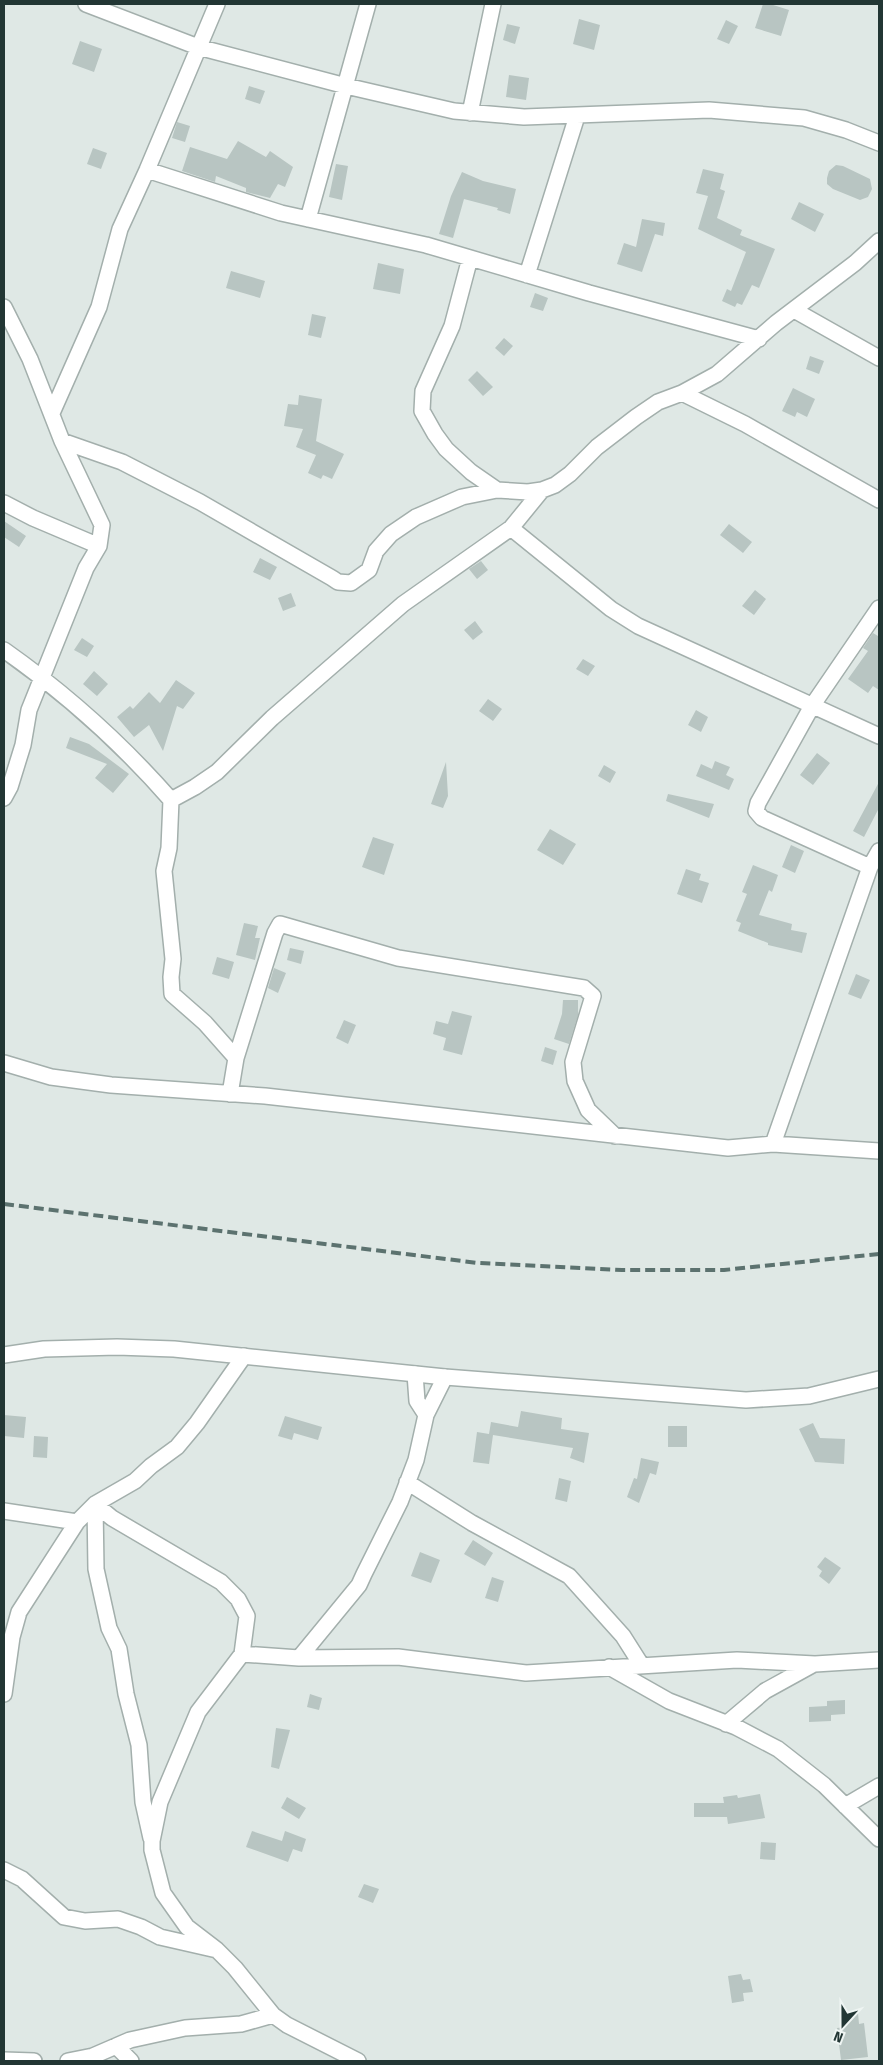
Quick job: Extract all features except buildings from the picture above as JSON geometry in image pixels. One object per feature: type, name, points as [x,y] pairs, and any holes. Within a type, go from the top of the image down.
[{"type":"street","points":[[86,4],[198,47],[346,86],[454,111],[524,117],[709,110],[804,118],[846,130],[879,144]]},
{"type":"street","points":[[52,413],[99,307],[120,229],[148,170],[217,4]]},
{"type":"street","points":[[308,219],[368,4]]},
{"type":"street","points":[[470,113],[493,4]]},
{"type":"street","points":[[527,275],[577,116]]},
{"type":"street","points":[[148,170],[281,213],[426,245],[759,339]]},
{"type":"street","points":[[62,441],[122,462],[200,502],[338,582],[351,583],[369,570],[376,550],[391,534],[416,517],[462,497],[498,490],[528,492],[542,490],[555,485],[570,474],[597,447],[636,417],[658,402],[717,374],[794,310],[855,263],[879,241]]},
{"type":"street","points":[[470,258],[452,326],[424,391],[422,411],[446,449],[471,472],[498,490]]},
{"type":"street","points":[[4,307],[30,359],[62,441],[102,525],[99,546],[86,568],[29,710],[23,744],[10,787],[4,798]]},
{"type":"street","points":[[794,310],[879,358]]},
{"type":"street","points":[[682,392],[745,424],[879,500]]},
{"type":"street","points":[[172,800],[195,788],[217,772],[272,718],[403,604],[511,528],[542,490]]},
{"type":"street","points":[[4,504],[99,546]]},
{"type":"street","points":[[511,528],[611,609],[638,626],[879,736]]},
{"type":"street","points":[[870,867],[762,818],[756,811],[758,803],[812,706],[879,608]]},
{"type":"street","points":[[4,650],[43,678],[108,736],[172,800],[164,871],[173,960],[170,976],[172,994],[204,1023],[236,1058]]},
{"type":"street","points":[[773,1144],[870,867],[879,851]]},
{"type":"street","points":[[230,1094],[236,1058],[275,933],[280,924],[293,926],[398,958],[584,988],[593,996],[573,1062],[575,1081],[588,1110],[615,1136]]},
{"type":"street","points":[[4,1063],[51,1077],[111,1086],[265,1096],[728,1148],[773,1144],[879,1151]]},
{"type":"street","points":[[4,1355],[44,1349],[117,1347],[174,1349],[444,1377],[746,1400],[809,1396],[879,1379]]},
{"type":"street","points":[[4,1694],[12,1637],[19,1612],[77,1522],[95,1504],[135,1481],[151,1466],[177,1447],[197,1423],[244,1356]]},
{"type":"street","points":[[415,1374],[417,1401],[426,1415]]},
{"type":"street","points":[[298,1658],[358,1585],[400,1502],[416,1460],[426,1415],[444,1377]]},
{"type":"street","points":[[407,1482],[472,1523],[569,1576],[623,1636],[642,1666]]},
{"type":"street","points":[[95,1504],[112,1518],[221,1582],[238,1598],[247,1616],[242,1654],[198,1712],[160,1802],[152,1850],[163,1893],[187,1927],[217,1950],[235,1968],[273,2015],[287,2025],[358,2061]]},
{"type":"street","points":[[95,1504],[96,1569],[108,1628],[119,1649],[126,1694],[139,1745],[143,1802],[152,1841]]},
{"type":"street","points":[[4,1511],[77,1522]]},
{"type":"street","points":[[242,1654],[298,1658],[398,1657],[526,1672],[738,1660],[815,1664],[879,1660]]},
{"type":"street","points":[[726,1724],[765,1691],[815,1664]]},
{"type":"street","points":[[608,1667],[669,1701],[726,1724],[778,1749],[824,1785],[879,1839]]},
{"type":"street","points":[[845,1806],[879,1786]]},
{"type":"street","points":[[4,1870],[22,1879],[64,1917],[85,1921],[118,1919],[141,1927],[160,1937],[217,1950]]},
{"type":"street","points":[[68,2061],[83,2059],[130,2040],[185,2028],[241,2024],[273,2015]]},
{"type":"street","points":[[116,2046],[131,2061]]},
{"type":"street","points":[[4,2060],[34,2061]]},
{"type":"railway","points":[[4,1204],[478,1263],[622,1270],[724,1270],[879,1254]]}]
